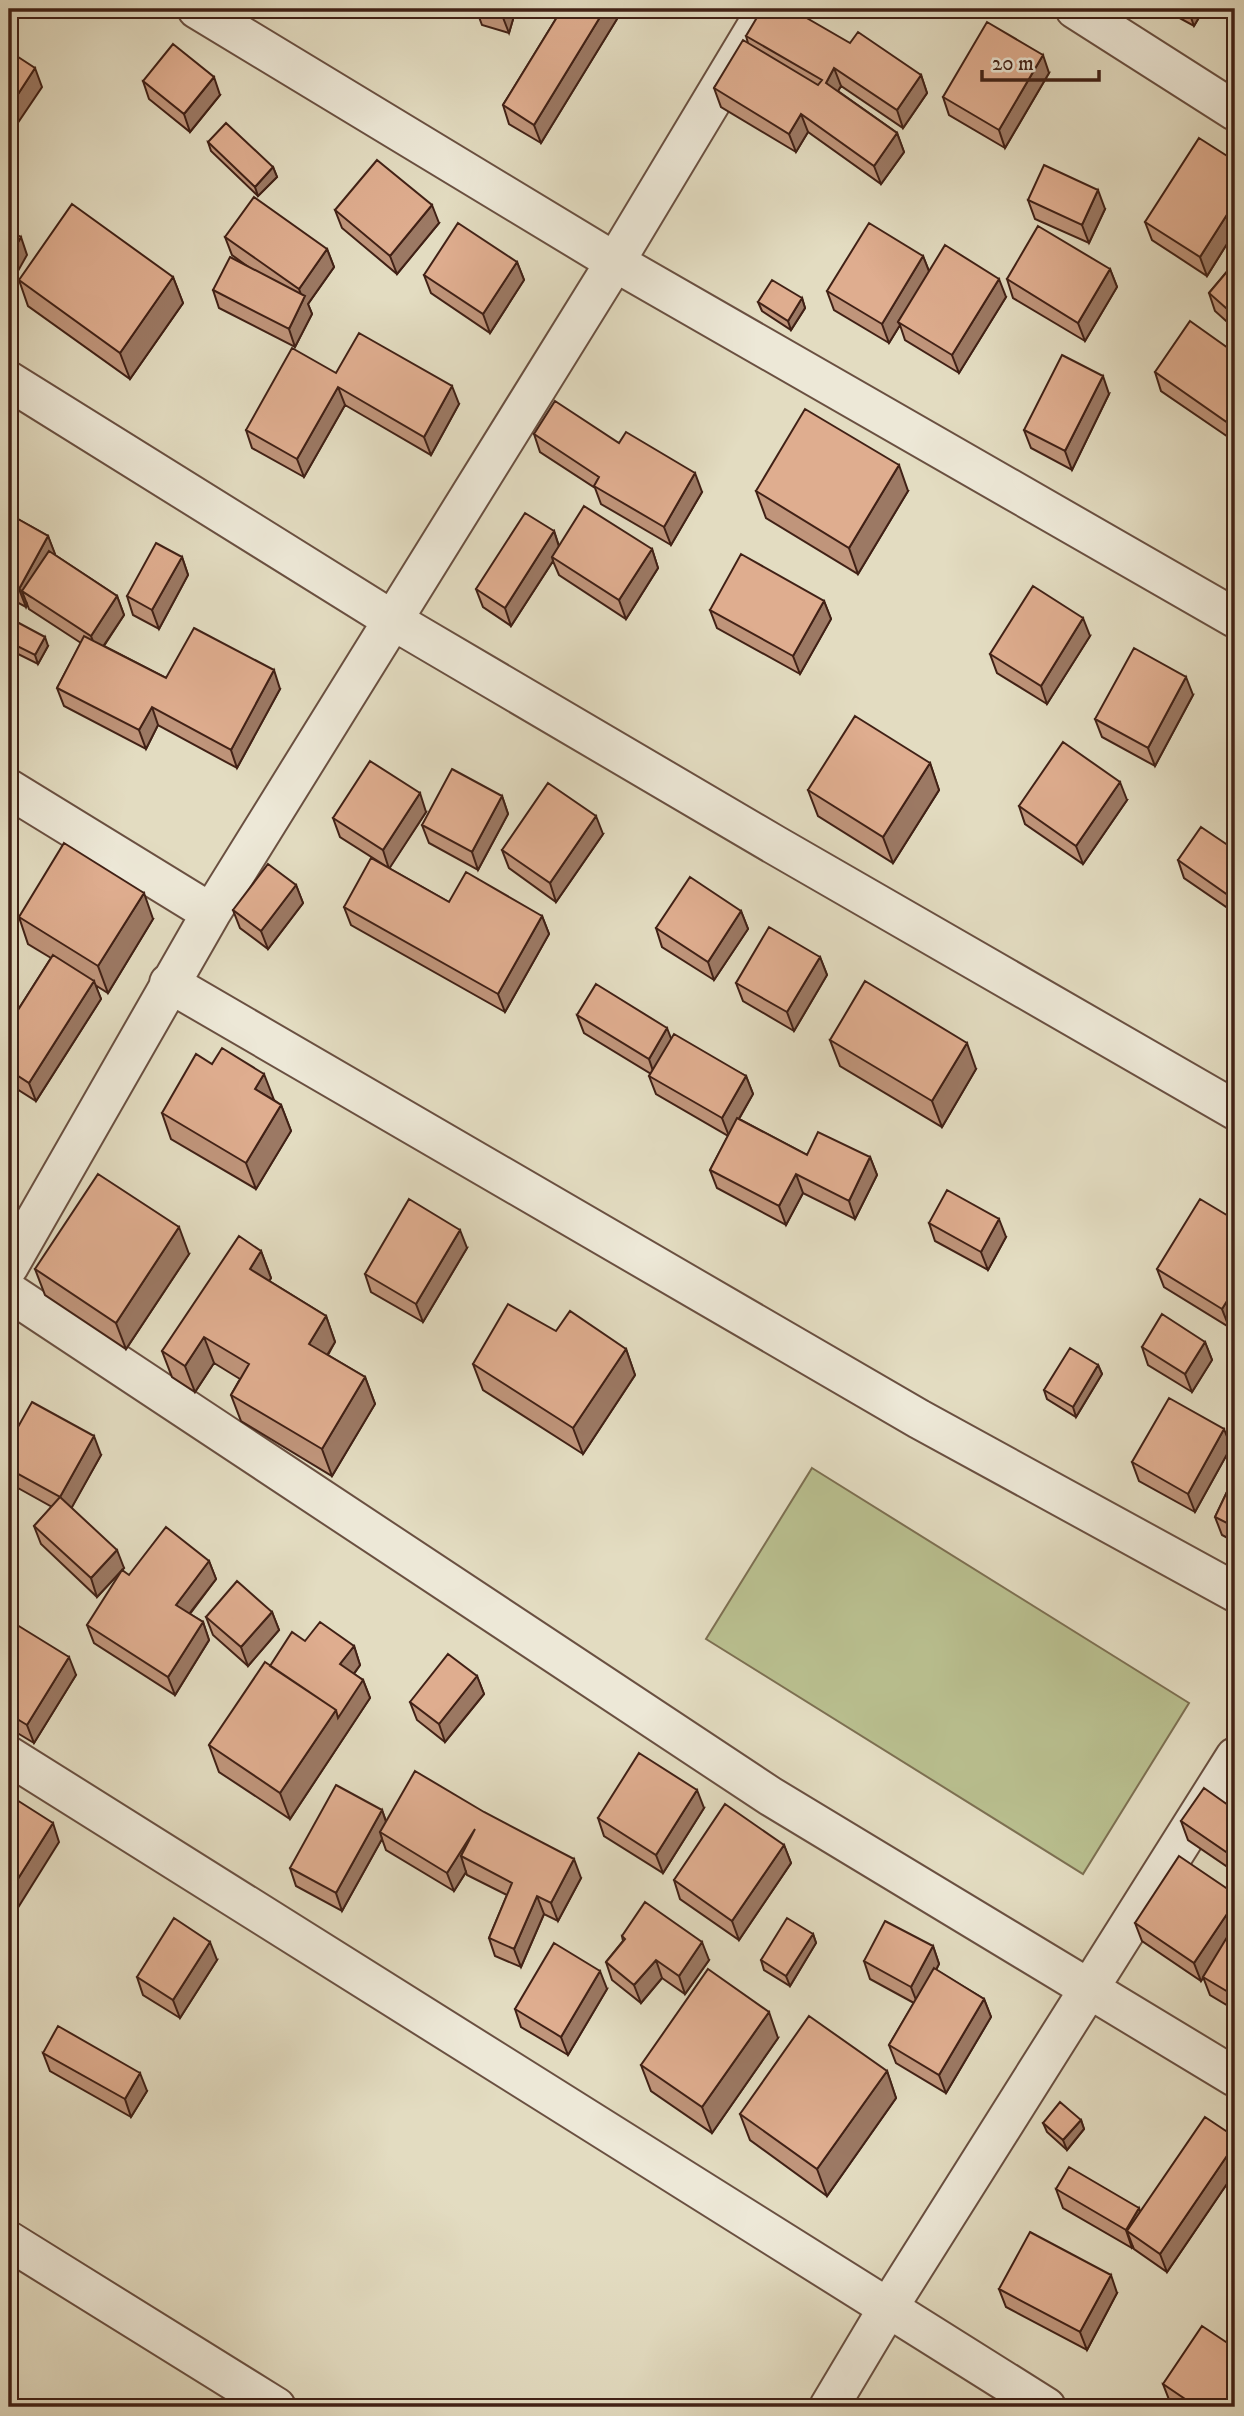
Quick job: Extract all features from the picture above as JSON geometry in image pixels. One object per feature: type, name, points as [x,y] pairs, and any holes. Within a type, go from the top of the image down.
[{"type":"street","points":[[197,9],[615,262],[1235,618]]},
{"type":"street","points":[[9,1266],[211,913],[615,262],[766,9]]},
{"type":"street","points":[[1076,9],[1235,111]]},
{"type":"street","points":[[9,381],[394,621],[775,845],[1235,1110]]},
{"type":"street","points":[[9,789],[211,913]]},
{"type":"street","points":[[169,983],[919,1419],[1235,1592]]},
{"type":"street","points":[[9,1292],[770,1796],[1235,2077]]},
{"type":"street","points":[[9,1756],[1046,2407]]},
{"type":"street","points":[[830,2407],[888,2308],[1235,1757]]},
{"type":"street","points":[[9,2241],[276,2407]]},
{"type":"green space","points":[[812,1468],[1189,1703],[1083,1874],[706,1639]]},
{"type":"building","points":[[482,9],[504,9],[502,15]]},
{"type":"building","points":[[562,9],[605,9],[534,125],[503,105]]},
{"type":"building","points":[[762,9],[791,9],[850,43],[858,32],[921,75],[897,110],[834,68],[826,83],[897,133],[874,166],[801,114],[789,134],[714,88],[743,40],[818,85],[822,80],[746,36]]},
{"type":"building","points":[[987,22],[1043,55],[999,130],[943,97]]},
{"type":"building","points":[[173,44],[214,77],[184,114],[143,81]]},
{"type":"building","points":[[9,51],[35,68],[9,108]]},
{"type":"building","points":[[226,123],[273,167],[255,187],[208,142]]},
{"type":"building","points":[[1199,138],[1235,161],[1235,202],[1200,257],[1145,222]]},
{"type":"building","points":[[377,160],[432,205],[390,256],[335,210]]},
{"type":"building","points":[[1044,165],[1098,190],[1082,225],[1028,200]]},
{"type":"building","points":[[254,197],[327,249],[299,289],[225,237]]},
{"type":"building","points":[[72,204],[173,277],[120,353],[19,280]]},
{"type":"building","points":[[458,223],[517,262],[483,314],[424,275]]},
{"type":"building","points":[[869,223],[923,256],[882,324],[827,291]]},
{"type":"building","points":[[1038,226],[1110,269],[1078,323],[1007,279]]},
{"type":"building","points":[[9,230],[21,237],[9,258]]},
{"type":"building","points":[[945,245],[999,279],[952,355],[898,322]]},
{"type":"building","points":[[230,257],[305,296],[289,329],[213,290]]},
{"type":"building","points":[[1235,262],[1235,316],[1209,293]]},
{"type":"building","points":[[772,280],[802,298],[788,321],[758,302]]},
{"type":"building","points":[[1190,321],[1235,353],[1235,412],[1228,423],[1155,372]]},
{"type":"building","points":[[359,333],[452,386],[424,437],[338,387],[297,459],[246,430],[292,348],[336,373]]},
{"type":"building","points":[[1062,355],[1103,376],[1065,451],[1024,430]]},
{"type":"building","points":[[555,401],[619,443],[626,432],[695,473],[664,527],[594,486],[599,477],[534,434]]},
{"type":"building","points":[[805,409],[899,465],[849,548],[756,491]]},
{"type":"building","points":[[584,506],[652,549],[619,600],[552,557]]},
{"type":"building","points":[[525,513],[554,531],[505,608],[476,589]]},
{"type":"building","points":[[9,514],[48,536],[19,589],[9,583]]},
{"type":"building","points":[[156,543],[182,557],[152,610],[127,596]]},
{"type":"building","points":[[49,551],[117,596],[91,636],[22,591]]},
{"type":"building","points":[[741,554],[824,601],[793,656],[710,610]]},
{"type":"building","points":[[1033,586],[1083,618],[1041,686],[990,654]]},
{"type":"building","points":[[17,622],[45,637],[35,655],[9,642]]},
{"type":"building","points":[[194,628],[274,670],[231,750],[152,707],[139,730],[57,688],[84,636],[166,678]]},
{"type":"building","points":[[1134,648],[1186,677],[1148,748],[1095,719]]},
{"type":"building","points":[[855,716],[930,763],[883,837],[808,790]]},
{"type":"building","points":[[1063,742],[1120,782],[1076,846],[1019,806]]},
{"type":"building","points":[[370,761],[420,793],[383,850],[333,818]]},
{"type":"building","points":[[452,769],[502,796],[472,852],[422,825]]},
{"type":"building","points":[[548,783],[596,816],[550,883],[502,850]]},
{"type":"building","points":[[1201,827],[1235,850],[1235,900],[1178,860]]},
{"type":"building","points":[[64,843],[144,893],[98,966],[19,917]]},
{"type":"building","points":[[371,858],[449,902],[466,872],[542,916],[498,994],[344,907]]},
{"type":"building","points":[[268,864],[296,885],[261,931],[233,910]]},
{"type":"building","points":[[690,877],[741,911],[708,962],[656,928]]},
{"type":"building","points":[[769,927],[820,957],[787,1012],[736,983]]},
{"type":"building","points":[[53,955],[94,981],[29,1083],[9,1070],[9,1020],[11,1021]]},
{"type":"building","points":[[865,981],[967,1043],[932,1101],[830,1040]]},
{"type":"building","points":[[596,984],[667,1028],[649,1059],[577,1015]]},
{"type":"building","points":[[674,1034],[746,1076],[722,1118],[649,1076]]},
{"type":"building","points":[[222,1048],[264,1074],[255,1089],[281,1105],[246,1163],[162,1113],[196,1054],[212,1064]]},
{"type":"building","points":[[737,1118],[807,1155],[818,1132],[870,1157],[849,1201],[796,1174],[779,1206],[710,1170]]},
{"type":"building","points":[[98,1174],[179,1227],[116,1323],[35,1269]]},
{"type":"building","points":[[947,1190],[999,1219],[981,1252],[929,1223]]},
{"type":"building","points":[[409,1199],[460,1230],[416,1304],[365,1274]]},
{"type":"building","points":[[1200,1199],[1235,1220],[1235,1288],[1222,1309],[1157,1269]]},
{"type":"building","points":[[239,1236],[261,1251],[250,1269],[326,1316],[309,1344],[365,1377],[322,1449],[231,1395],[249,1364],[204,1337],[185,1366],[162,1351]]},
{"type":"building","points":[[508,1304],[556,1331],[570,1311],[626,1349],[573,1428],[473,1364]]},
{"type":"building","points":[[1162,1314],[1205,1342],[1185,1374],[1142,1347]]},
{"type":"building","points":[[1070,1348],[1098,1365],[1073,1407],[1044,1390]]},
{"type":"building","points":[[1169,1398],[1224,1429],[1188,1494],[1132,1462]]},
{"type":"building","points":[[32,1402],[94,1436],[60,1497],[9,1469],[9,1443]]},
{"type":"building","points":[[1235,1475],[1235,1527],[1215,1517]]},
{"type":"building","points":[[60,1497],[117,1550],[91,1578],[34,1526]]},
{"type":"building","points":[[166,1527],[209,1561],[176,1605],[203,1622],[168,1677],[87,1625],[122,1570],[129,1575]]},
{"type":"building","points":[[237,1581],[272,1612],[241,1647],[206,1617]]},
{"type":"building","points":[[9,1620],[69,1657],[27,1725],[9,1714]]},
{"type":"building","points":[[320,1622],[354,1646],[340,1664],[363,1680],[338,1718],[336,1710],[270,1666],[292,1632],[305,1641]]},
{"type":"building","points":[[448,1654],[477,1676],[439,1724],[410,1702]]},
{"type":"building","points":[[265,1662],[336,1710],[280,1793],[209,1745]]},
{"type":"building","points":[[639,1753],[697,1790],[656,1855],[598,1818]]},
{"type":"building","points":[[415,1771],[484,1812],[574,1859],[551,1903],[537,1896],[514,1949],[489,1938],[512,1883],[461,1856],[475,1829],[447,1873],[380,1832]]},
{"type":"building","points":[[336,1785],[382,1810],[336,1893],[290,1868]]},
{"type":"building","points":[[1204,1788],[1235,1810],[1235,1858],[1181,1821]]},
{"type":"building","points":[[9,1795],[53,1823],[9,1893]]},
{"type":"building","points":[[725,1804],[784,1845],[732,1921],[674,1880]]},
{"type":"building","points":[[1179,1856],[1235,1894],[1235,1902],[1194,1963],[1135,1923]]},
{"type":"building","points":[[645,1902],[702,1942],[679,1976],[656,1960],[634,1985],[606,1962],[625,1939],[622,1936]]},
{"type":"building","points":[[174,1918],[210,1942],[173,2000],[137,1977]]},
{"type":"building","points":[[787,1918],[813,1934],[786,1976],[761,1960]]},
{"type":"building","points":[[885,1921],[933,1946],[911,1987],[864,1961]]},
{"type":"building","points":[[1235,1924],[1235,1996],[1203,1977]]},
{"type":"building","points":[[554,1943],[600,1971],[561,2037],[515,2009]]},
{"type":"building","points":[[934,1968],[984,1999],[939,2075],[889,2045]]},
{"type":"building","points":[[708,1969],[769,2012],[702,2107],[641,2065]]},
{"type":"building","points":[[809,2016],[887,2071],[817,2169],[740,2114]]},
{"type":"building","points":[[58,2026],[140,2073],[125,2099],[43,2053]]},
{"type":"building","points":[[1060,2102],[1081,2120],[1063,2140],[1043,2123]]},
{"type":"building","points":[[1205,2117],[1235,2137],[1235,2144],[1160,2254],[1127,2231]]},
{"type":"building","points":[[1069,2167],[1139,2208],[1126,2230],[1056,2189]]},
{"type":"building","points":[[1030,2232],[1111,2275],[1080,2332],[999,2289]]},
{"type":"building","points":[[1202,2326],[1235,2348],[1235,2397],[1229,2407],[1197,2407],[1163,2384]]}]
